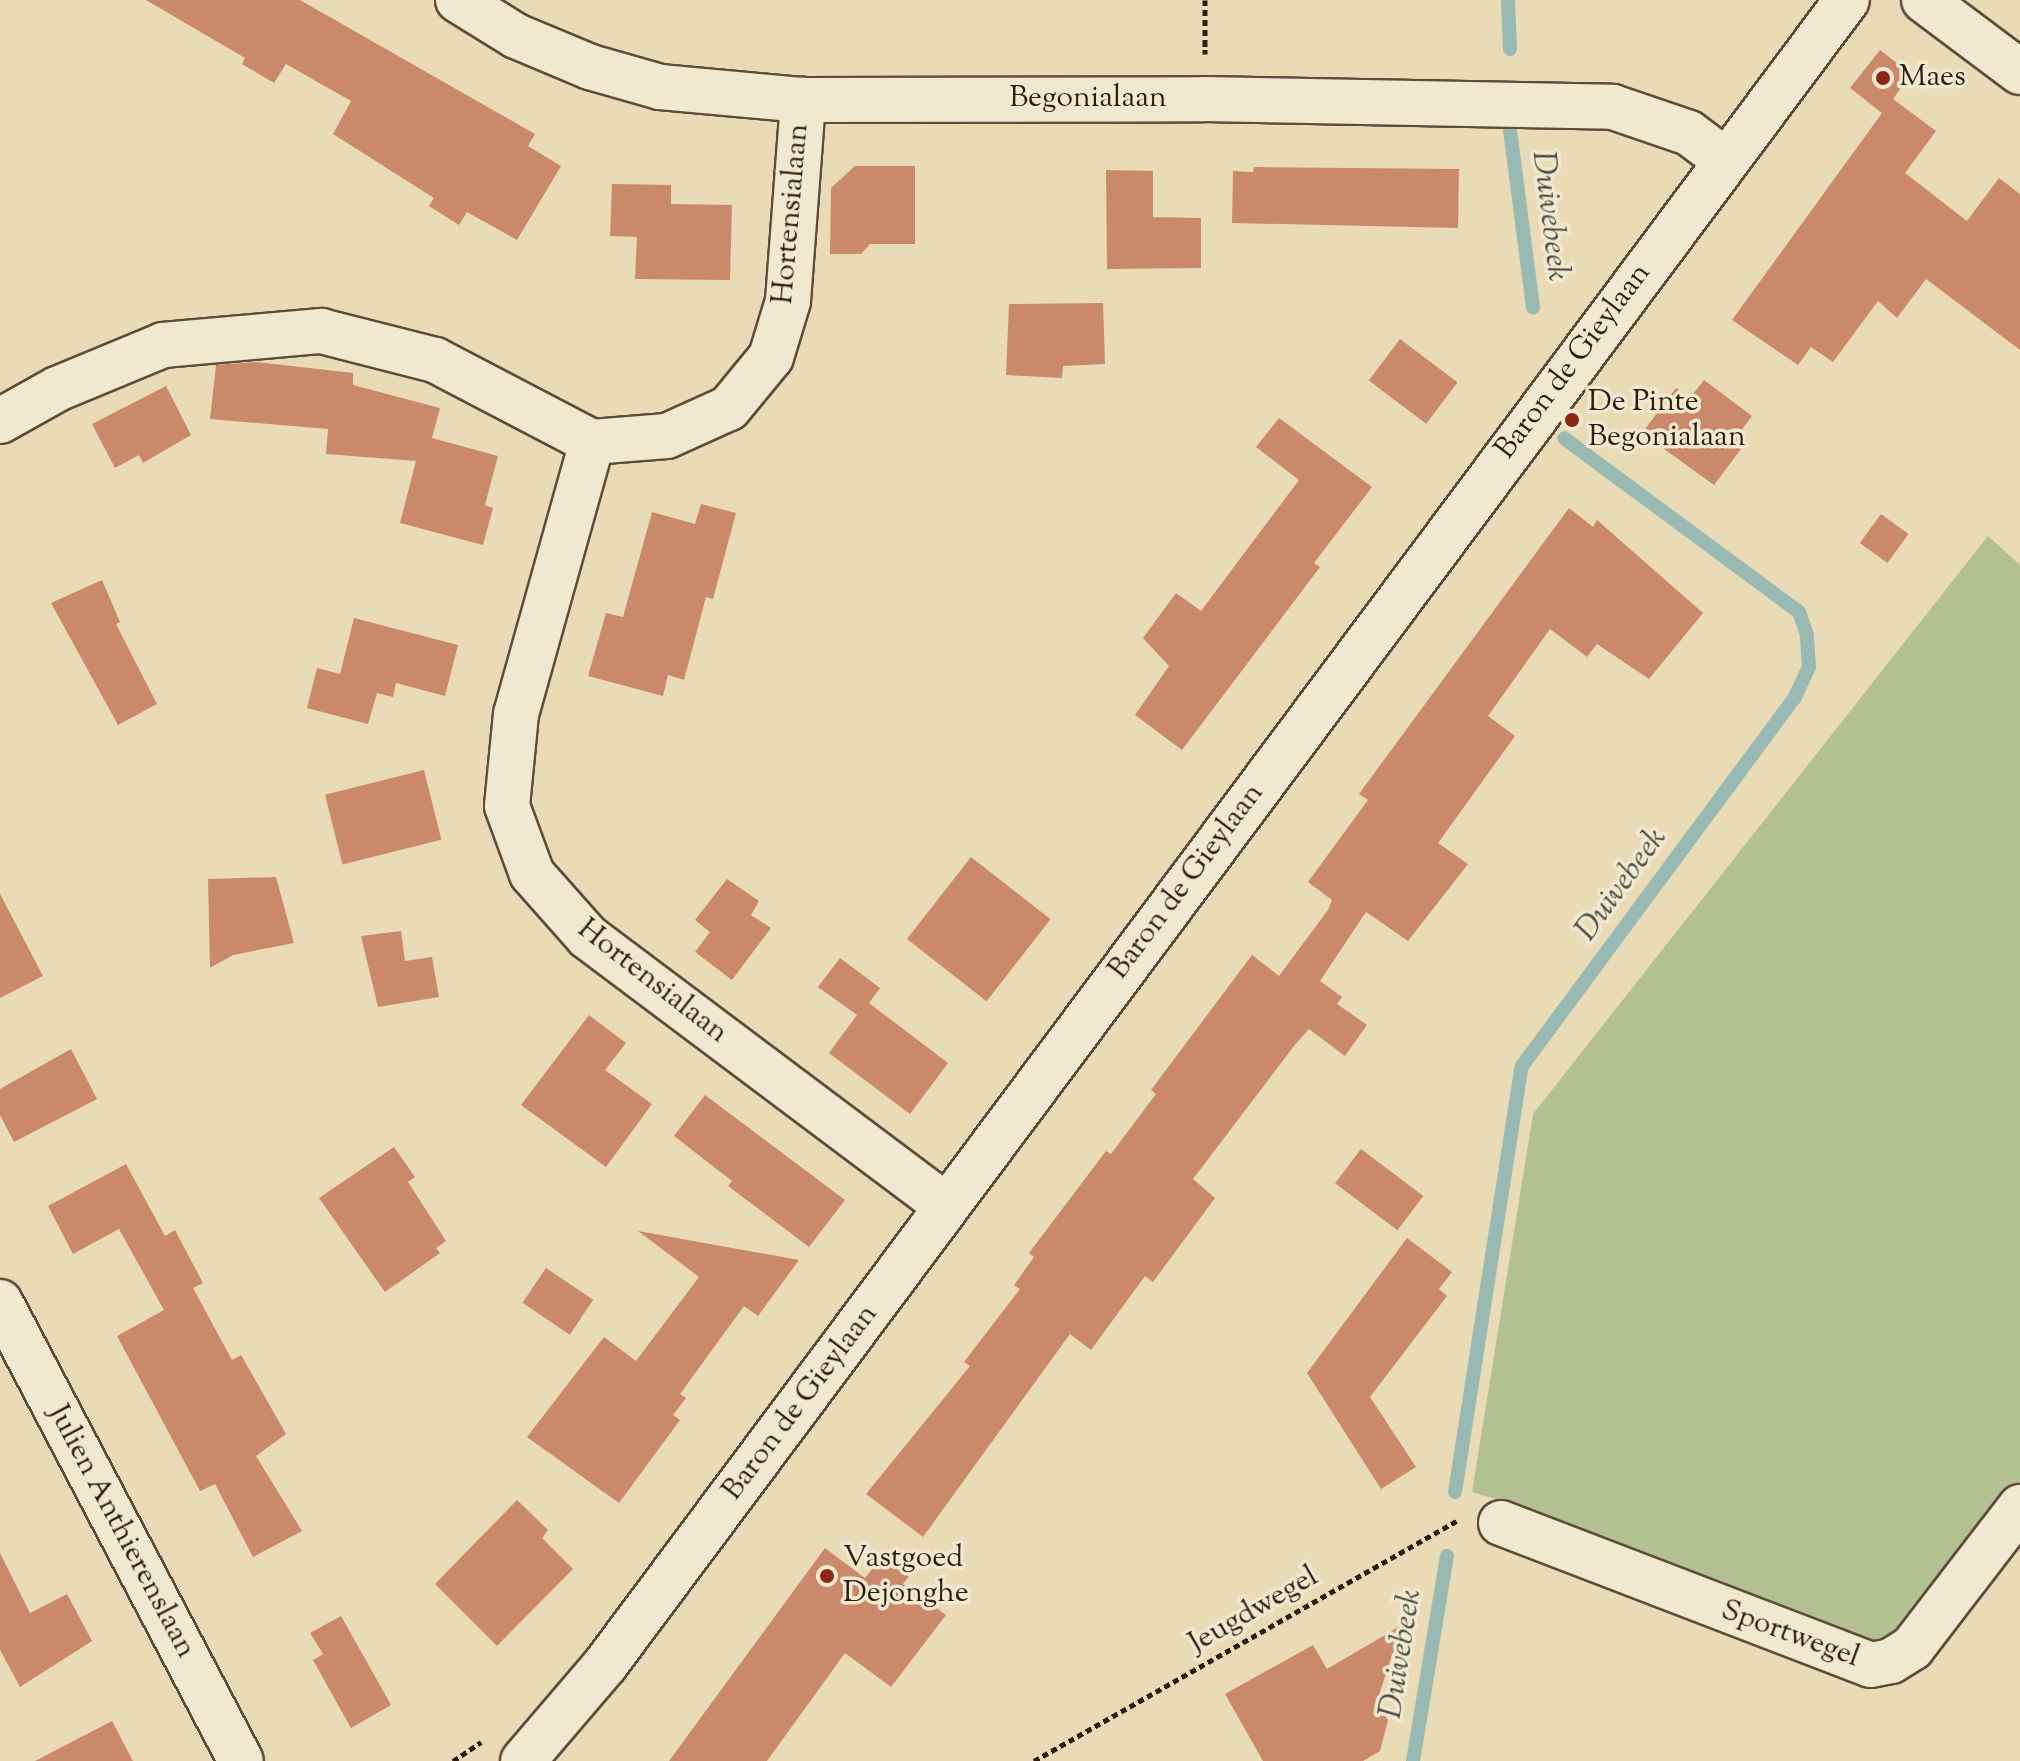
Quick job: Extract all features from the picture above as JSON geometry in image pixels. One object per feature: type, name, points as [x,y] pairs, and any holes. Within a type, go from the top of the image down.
[{"type":"street","name":"Begonialaan","points":[[458,0],[516,36],[590,67],[660,87],[803,100],[1204,99],[1613,107],[1689,133],[1725,160]]},
{"type":"street","name":"Baron de Gieylaan","points":[[523,1761],[605,1665],[1847,0]]},
{"type":"street","points":[[1924,0],[2020,72]]},
{"type":"street","name":"Hortensialaan","points":[[803,100],[788,301],[771,357],[729,408],[667,436],[592,442],[516,714],[507,806],[532,874],[588,937],[946,1206]]},
{"type":"street","points":[[0,421],[57,389],[163,345],[321,331],[435,360],[592,442]]},
{"type":"street","name":"Julien Anthierenslaan","points":[[0,1302],[241,1761]]},
{"type":"street","name":"Sportwegel","points":[[1501,1523],[1846,1659],[1871,1665],[1891,1661],[1912,1648],[2020,1507]]},
{"type":"path","points":[[1204,99],[1205,0]]},
{"type":"path","name":"Jeugdwegel","points":[[1034,1761],[1458,1521],[1501,1523]]},
{"type":"green space","points":[[1988,536],[2020,565],[2020,1481],[1906,1631],[1885,1647],[1824,1641],[1546,1514],[1472,1492],[1533,1114]]},
{"type":"building","points":[[146,0],[300,0],[535,134],[528,146],[561,166],[517,240],[467,212],[459,225],[429,206],[434,198],[333,134],[351,101],[286,64],[274,83],[242,64],[245,58]]},
{"type":"building","points":[[1880,50],[1911,74],[1893,99],[1936,131],[1905,173],[1967,221],[1999,178],[2020,194],[2020,350],[1926,279],[1897,318],[1878,301],[1833,362],[1811,347],[1798,365],[1732,320],[1882,113],[1850,88]]},
{"type":"building","points":[[855,166],[915,166],[915,244],[870,244],[861,254],[830,254],[831,188]]},
{"type":"building","points":[[1254,167],[1459,169],[1458,228],[1232,223],[1233,171],[1253,172]]},
{"type":"building","points":[[1106,170],[1153,171],[1153,217],[1201,218],[1201,268],[1107,269]]},
{"type":"building","points":[[612,184],[671,185],[671,204],[732,205],[730,280],[635,279],[637,237],[610,236]]},
{"type":"building","points":[[1103,303],[1105,364],[1063,366],[1062,378],[1006,375],[1009,304]]},
{"type":"building","points":[[1400,339],[1458,382],[1426,424],[1369,381]]},
{"type":"building","points":[[257,362],[353,373],[353,385],[440,408],[432,438],[498,456],[485,505],[493,508],[483,545],[400,523],[416,461],[326,454],[328,429],[210,419],[216,365]]},
{"type":"building","points":[[1704,380],[1752,416],[1738,435],[1747,441],[1714,485],[1642,433],[1676,388],[1690,398]]},
{"type":"building","points":[[166,386],[191,435],[143,463],[139,455],[115,468],[92,424]]},
{"type":"building","points":[[1279,418],[1372,487],[1314,563],[1320,567],[1182,750],[1135,715],[1169,666],[1143,638],[1176,593],[1201,611],[1299,480],[1256,447]]},
{"type":"building","points":[[701,504],[736,513],[713,599],[706,597],[684,680],[668,675],[663,696],[588,676],[606,613],[623,617],[652,512],[695,524]]},
{"type":"building","points":[[1569,508],[1593,527],[1597,520],[1703,613],[1649,679],[1597,644],[1587,657],[1550,629],[1488,716],[1515,736],[1438,843],[1468,864],[1408,941],[1366,912],[1320,981],[1342,997],[1337,1004],[1367,1025],[1345,1056],[1309,1029],[1294,1046],[1193,1179],[1215,1198],[1153,1282],[1145,1276],[1091,1350],[1070,1334],[923,1537],[866,1494],[970,1366],[964,1362],[1020,1289],[1014,1285],[1034,1257],[1029,1253],[1106,1151],[1111,1154],[1156,1094],[1151,1090],[1252,955],[1279,976],[1328,910],[1332,900],[1308,882],[1368,800],[1359,794]]},
{"type":"building","points":[[1881,514],[1909,534],[1887,563],[1860,543]]},
{"type":"building","points":[[102,580],[120,622],[116,624],[157,704],[118,725],[51,603]]},
{"type":"building","points":[[354,618],[458,645],[445,696],[396,683],[393,697],[377,693],[368,724],[307,708],[317,668],[340,674]]},
{"type":"building","points":[[424,770],[441,840],[342,865],[325,795]]},
{"type":"building","points":[[971,857],[1051,919],[987,1001],[907,939]]},
{"type":"building","points":[[276,877],[294,943],[233,955],[210,968],[208,879]]},
{"type":"building","points":[[727,879],[759,901],[751,915],[771,928],[732,980],[695,952],[710,932],[695,920]]},
{"type":"building","points":[[0,894],[43,976],[0,998]]},
{"type":"building","points":[[401,931],[405,961],[432,957],[439,997],[378,1007],[361,936]]},
{"type":"building","points":[[840,958],[880,988],[869,1003],[948,1063],[910,1114],[829,1053],[857,1015],[818,987]]},
{"type":"building","points":[[589,1015],[626,1043],[605,1070],[652,1104],[606,1167],[521,1105]]},
{"type":"building","points":[[71,1049],[97,1099],[14,1142],[0,1115],[0,1089]]},
{"type":"building","points":[[705,1095],[845,1200],[809,1247],[728,1186],[732,1181],[674,1136]]},
{"type":"building","points":[[394,1147],[415,1177],[408,1182],[446,1241],[436,1248],[440,1253],[385,1292],[319,1198]]},
{"type":"building","points":[[1361,1149],[1423,1196],[1397,1230],[1335,1183]]},
{"type":"building","points":[[126,1164],[165,1236],[175,1230],[203,1283],[193,1288],[232,1360],[241,1355],[286,1434],[256,1456],[302,1531],[253,1557],[215,1484],[200,1491],[117,1336],[164,1310],[119,1229],[73,1254],[48,1206]]},
{"type":"building","points":[[638,1231],[799,1260],[758,1316],[744,1306],[680,1394],[686,1398],[673,1415],[680,1420],[619,1503],[527,1437],[604,1337],[636,1361],[699,1277]]},
{"type":"building","points":[[1407,1238],[1452,1272],[1439,1289],[1447,1296],[1370,1397],[1416,1467],[1381,1489],[1307,1373]]},
{"type":"building","points":[[546,1268],[593,1300],[570,1335],[523,1303]]},
{"type":"building","points":[[517,1500],[548,1530],[542,1538],[573,1569],[497,1646],[435,1584]]},
{"type":"building","points":[[825,1548],[865,1578],[882,1556],[909,1576],[903,1584],[946,1615],[891,1687],[845,1653],[767,1761],[669,1761]]},
{"type":"building","points":[[0,1553],[30,1613],[67,1594],[92,1641],[20,1687],[0,1650]]},
{"type":"building","points":[[341,1616],[391,1705],[351,1728],[313,1660],[323,1654],[310,1633]]},
{"type":"building","points":[[1402,1625],[1377,1701],[1388,1720],[1380,1751],[1363,1761],[1263,1761],[1225,1694],[1313,1645],[1327,1669]]},
{"type":"building","points":[[112,1721],[133,1761],[35,1761]]},
{"type":"waterway","name":"Duivebeek","points":[[1508,0],[1510,49]]},
{"type":"waterway","name":"Duivebeek","points":[[1510,130],[1533,308]]},
{"type":"waterway","name":"Duivebeek","points":[[1455,1492],[1522,1066],[1794,699],[1809,667],[1807,635],[1799,612],[1564,438]]},
{"type":"waterway","name":"Duivebeek","points":[[1413,1761],[1447,1556]]},
{"type":"place","name":"Maes","points":[[1883,78]]},
{"type":"place","name":"De Pinte Begonialaan","points":[[1572,420]]},
{"type":"place","name":"Vastgoed Dejonghe","points":[[827,1576]]}]
